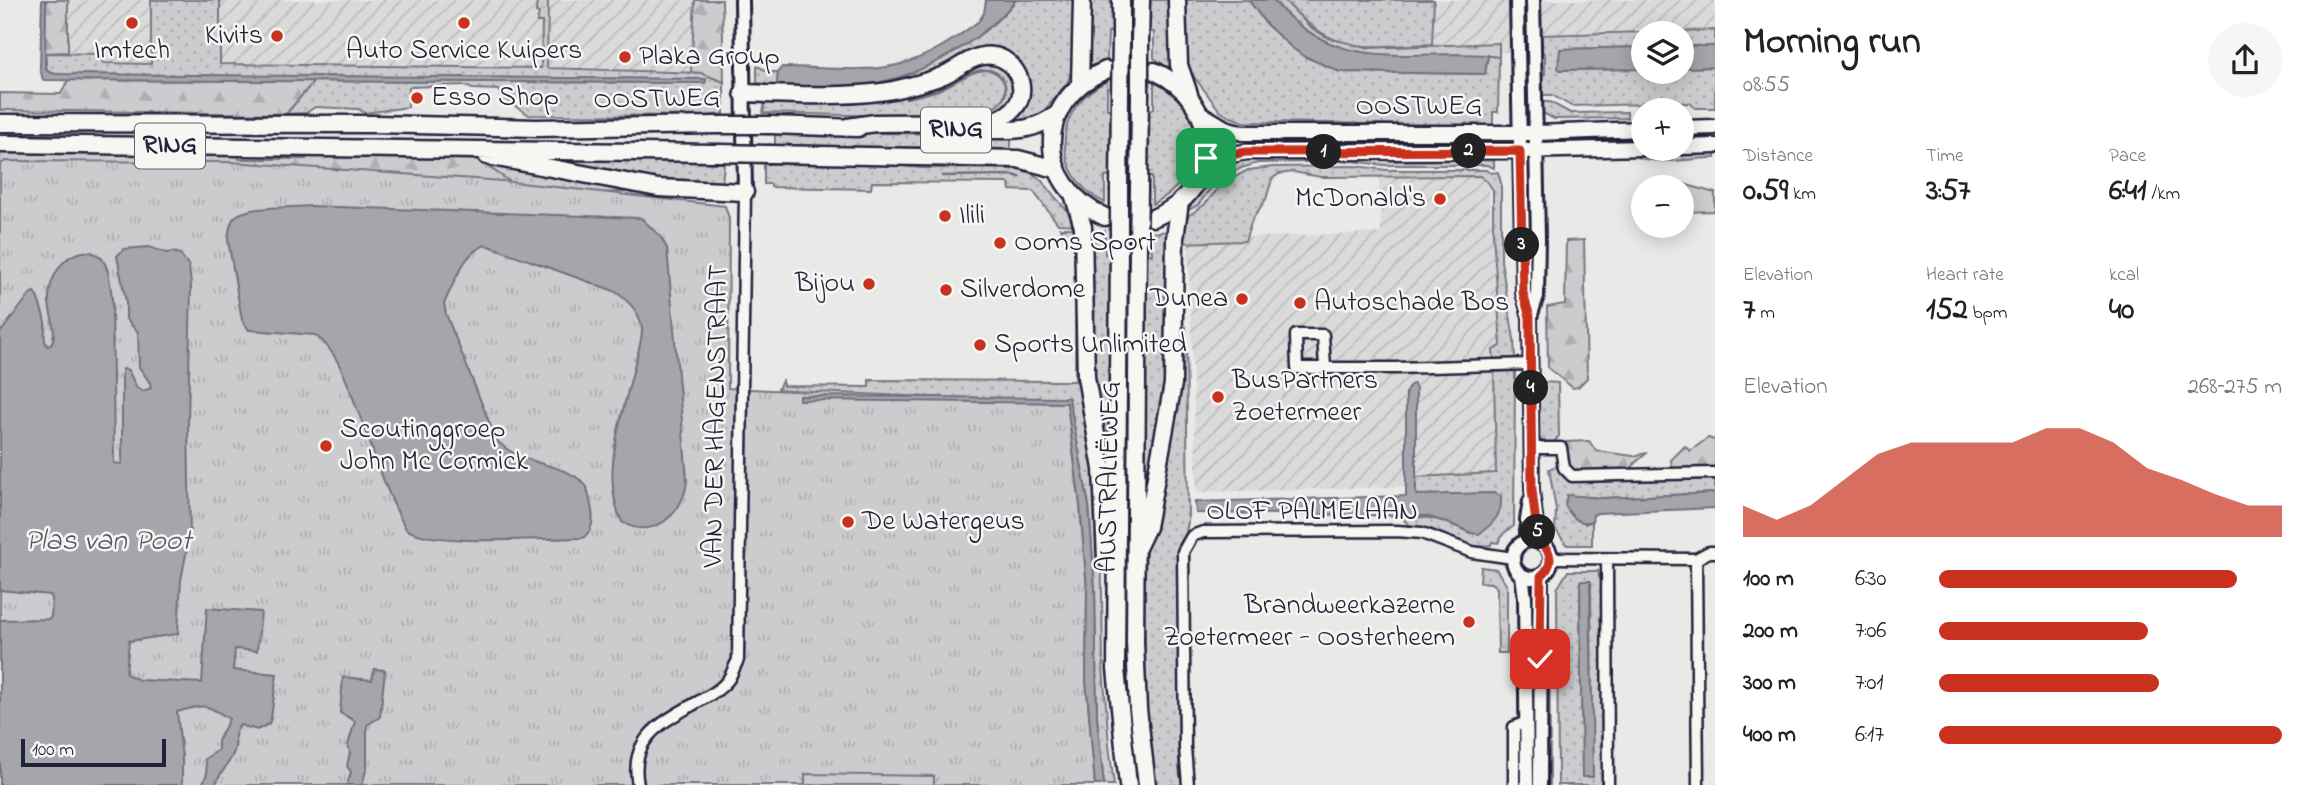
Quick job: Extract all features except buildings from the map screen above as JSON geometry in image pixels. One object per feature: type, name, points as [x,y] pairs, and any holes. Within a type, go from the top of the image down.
[{"type":"main road","points":[[1080,85],[1082,0]]},
{"type":"main road","name":"AUSTRALIËWEG","points":[[1121,0],[1115,607],[1116,669],[1128,785]]},
{"type":"main road","name":"AUSTRALIËWEG","points":[[1141,0],[1135,642],[1138,709],[1147,785]]},
{"type":"main road","points":[[1153,218],[1180,202],[1193,189],[1201,173],[1207,143],[1200,113],[1190,96],[1179,65],[1177,0]]},
{"type":"main road","points":[[743,93],[874,93],[944,75],[978,58],[991,55],[1010,64],[1019,79],[1019,102],[1006,115],[990,122],[875,123],[848,127]]},
{"type":"main road","name":"RING","points":[[1105,217],[1088,209],[1063,184],[1056,169],[1053,131],[1059,113],[1071,93],[1106,70]]},
{"type":"main road","points":[[1154,71],[1167,77],[1190,96]]},
{"type":"main road","name":"OOSTWEG","points":[[0,123],[376,124],[536,128],[771,125],[1019,130],[1042,125],[1059,113]]},
{"type":"main road","name":"OOSTWEG","points":[[1200,113],[1225,128],[1243,133],[1631,129]]},
{"type":"main road","points":[[1694,128],[1715,127]]},
{"type":"main road","name":"OOSTWEG","points":[[0,144],[1018,159],[1056,169]]},
{"type":"main road","points":[[1694,146],[1715,146]]},
{"type":"main road","name":"OOSTWEG","points":[[1201,173],[1217,160],[1247,152],[1631,148]]},
{"type":"main road","points":[[465,149],[508,161],[658,188],[745,192]]},
{"type":"main road","points":[[1074,197],[1083,227],[1086,377],[1102,469],[1107,584],[1115,607]]},
{"type":"main road","points":[[1135,552],[1147,527],[1173,384],[1175,238],[1180,202]]},
{"type":"street","name":"VAN DER HAGENSTRAAT","points":[[638,785],[636,760],[649,734],[672,717],[714,693],[727,681],[737,660],[745,192],[742,0]]},
{"type":"street","points":[[1517,0],[1523,293],[1530,317],[1531,364],[1532,490],[1527,520],[1533,541]]},
{"type":"street","points":[[1530,317],[1537,296],[1533,0]]},
{"type":"street","points":[[1325,368],[1323,335],[1296,335],[1297,368],[1325,368],[1396,368],[1531,364]]},
{"type":"street","points":[[1532,448],[1561,448],[1564,468],[1568,473],[1578,476],[1715,473]]},
{"type":"street","name":"OLOF PALMELAAN","points":[[1188,785],[1185,748],[1183,552],[1192,536],[1203,532],[1397,531],[1422,533],[1472,552],[1513,558]]},
{"type":"street","points":[[1533,541],[1547,548],[1551,558],[1548,569],[1541,576],[1528,578],[1514,565],[1513,558],[1517,547],[1533,541]]},
{"type":"street","points":[[1551,558],[1696,559],[1715,552]]},
{"type":"street","points":[[1607,559],[1608,785]]},
{"type":"street","points":[[1696,559],[1698,785]]},
{"type":"street","points":[[1522,575],[1525,598],[1527,785]]},
{"type":"street","points":[[1540,785],[1541,576]]},
{"type":"street","points":[[1514,785],[1514,727],[1526,722]]},
{"type":"shaded area","points":[[44,0],[718,0],[718,82],[44,76]]},
{"type":"shaded area","points":[[1245,0],[1715,0],[1715,44],[1694,37],[1694,21],[1631,21],[1631,47],[1367,57],[1260,40]]},
{"type":"shaded area","points":[[1488,176],[1510,484],[1197,492],[1188,239],[1381,233],[1379,177]]},
{"type":"green space","points":[[46,0],[68,0],[68,52],[45,53]]},
{"type":"green space","points":[[151,0],[220,0],[220,64],[541,68],[542,22],[537,22],[537,0],[548,0],[547,68],[701,73],[724,82],[724,114],[529,115],[501,97],[499,90],[473,89],[462,85],[409,87],[408,107],[365,113],[358,109],[315,107],[306,113],[286,114],[314,81],[705,83],[706,79],[66,75],[47,71],[45,53],[100,54],[103,63],[151,64]]},
{"type":"green space","points":[[695,0],[722,0],[724,82],[691,72]]},
{"type":"green space","points":[[1016,0],[1074,0],[1073,68],[1067,83],[1040,116],[1026,122],[999,123],[1016,112],[1012,59],[959,63],[887,88],[765,90],[765,84],[757,83],[757,66],[770,72],[778,72],[777,84],[858,85],[901,77],[965,44],[985,30]]},
{"type":"green space","points":[[1090,0],[1115,0],[1115,32],[1108,32],[1107,60],[1092,66],[1090,64]]},
{"type":"green space","points":[[1147,0],[1172,0],[1172,70],[1154,58],[1154,32],[1146,32]]},
{"type":"green space","points":[[1183,0],[1249,0],[1266,24],[1291,47],[1304,56],[1340,72],[1485,74],[1488,55],[1499,57],[1498,112],[1493,112],[1493,126],[1244,122],[1228,116],[1220,111],[1184,60]]},
{"type":"green space","points":[[1273,0],[1284,0],[1310,27],[1328,38],[1369,48],[1499,43],[1499,57],[1393,56],[1341,49],[1317,39],[1295,24]]},
{"type":"green space","points":[[1284,0],[1434,0],[1432,44],[1368,46],[1335,40],[1302,19]]},
{"type":"green space","points":[[1715,30],[1715,46],[1694,46],[1694,31]]},
{"type":"green space","points":[[1631,32],[1631,47],[1560,49],[1560,70],[1631,69],[1631,84],[1694,84],[1694,68],[1715,67],[1715,108],[1695,108],[1694,98],[1631,98],[1631,104],[1571,106],[1552,95],[1538,95],[1542,87],[1541,74],[1545,74],[1545,53],[1541,53],[1541,35]]},
{"type":"green space","points":[[987,61],[1002,67],[1013,85],[1009,104],[994,115],[977,118],[763,113],[766,96],[848,97]]},
{"type":"green space","points":[[68,80],[314,81],[286,114],[0,110],[0,93],[61,94]]},
{"type":"green space","points":[[1107,81],[1107,109],[1115,109],[1113,176],[1105,177],[1105,203],[1087,191],[1075,176],[1067,159],[1065,142],[1075,107]]},
{"type":"green space","points":[[1154,82],[1172,94],[1185,108],[1193,125],[1195,143],[1192,161],[1184,178],[1152,204],[1152,177],[1145,177],[1146,110],[1154,109]]},
{"type":"green space","points":[[1538,102],[1550,102],[1570,113],[1627,112],[1627,118],[1554,119],[1543,113]]},
{"type":"green space","points":[[807,132],[1011,135],[1011,149],[775,145],[775,135]]},
{"type":"green space","points":[[1715,150],[1715,158],[1694,159],[1694,151]]},
{"type":"green space","points":[[0,151],[214,152],[238,156],[239,159],[306,159],[307,153],[477,159],[529,195],[0,175]]},
{"type":"green space","points":[[566,155],[724,163],[722,184],[664,183],[624,192],[529,195],[477,159]]},
{"type":"green space","points":[[1358,157],[1393,161],[1494,160],[1494,168],[1487,165],[1384,165],[1352,161],[1258,163],[1226,176],[1211,188],[1198,205],[1185,212],[1215,170],[1235,159]]},
{"type":"green space","points":[[5,161],[230,162],[503,181],[725,206],[729,218],[728,388],[1067,403],[1087,589],[1086,679],[1095,785],[0,785],[0,165]]},
{"type":"green space","points":[[848,163],[921,168],[1019,169],[1040,179],[1078,225],[1058,224],[1033,191],[1010,190],[1009,183],[872,182],[871,189],[771,187],[771,184],[764,184],[764,164]]},
{"type":"green space","points":[[1356,166],[1386,170],[1498,172],[1501,183],[1501,261],[1515,358],[1494,359],[1493,350],[1501,346],[1493,235],[1493,190],[1480,176],[1321,177],[1293,172],[1279,174],[1272,179],[1266,199],[1252,220],[1245,241],[1180,243],[1182,220],[1204,205],[1222,184],[1248,170]]},
{"type":"green space","points":[[1694,187],[1715,193],[1715,211],[1694,212]]},
{"type":"green space","points":[[1060,228],[1076,228],[1101,522],[1103,667],[1114,785],[1104,785],[1097,717],[1095,590],[1089,506],[1069,399],[774,397],[783,379],[783,386],[869,387],[869,380],[1075,381],[1076,251]]},
{"type":"green space","points":[[1088,230],[1105,231],[1105,254],[1113,255],[1111,506],[1095,413]]},
{"type":"green space","points":[[1169,231],[1168,370],[1141,523],[1144,255],[1152,254],[1151,233]]},
{"type":"green space","points":[[1584,240],[1587,378],[1573,388],[1548,368],[1547,307],[1565,304],[1566,241]]},
{"type":"green space","points":[[1125,246],[1133,246],[1129,584],[1121,591]]},
{"type":"green space","points":[[1186,327],[1188,521],[1186,533],[1178,546],[1179,768],[1182,785],[1153,785],[1146,720],[1146,551],[1180,328]]},
{"type":"green space","points":[[1515,371],[1514,526],[1504,533],[1498,543],[1475,547],[1431,529],[1409,525],[1401,517],[1437,520],[1470,533],[1493,493],[1416,496],[1416,477],[1496,473],[1494,372]]},
{"type":"green space","points":[[1543,382],[1558,383],[1559,436],[1554,442],[1544,443],[1538,437],[1539,390],[1542,390]]},
{"type":"green space","points":[[1708,438],[1715,440],[1715,471],[1674,470],[1671,460],[1685,446],[1690,451]]},
{"type":"green space","points":[[1589,441],[1596,451],[1633,456],[1647,453],[1635,463],[1629,473],[1576,474],[1567,465],[1566,442]]},
{"type":"green space","points":[[1556,466],[1558,469],[1715,477],[1715,493],[1602,498],[1574,496],[1585,524],[1592,521],[1592,545],[1567,545],[1555,529],[1556,510],[1549,469]]},
{"type":"green space","points":[[1481,567],[1496,569],[1507,586],[1507,653],[1498,653],[1497,588],[1491,583],[1480,582]]},
{"type":"green space","points":[[1568,571],[1598,571],[1599,577],[1602,577],[1604,782],[1601,782],[1601,785],[1558,785],[1557,589]],"holes":[[[1580,581],[1591,582],[1592,777],[1582,777]]]},
{"type":"green space","points":[[1542,601],[1549,601],[1550,785],[1543,785]]},
{"type":"green space","points":[[805,774],[934,776],[934,785],[805,785]]},
{"type":"water","points":[[42,0],[46,0],[45,66],[47,71],[55,74],[706,79],[705,83],[43,80],[40,68]]},
{"type":"water","points":[[986,0],[1016,0],[1002,16],[966,44],[946,57],[902,76],[859,85],[777,84],[778,72],[782,67],[869,69],[897,65],[919,58],[979,21],[984,13]]},
{"type":"water","points":[[1249,0],[1273,0],[1297,23],[1321,39],[1346,49],[1399,55],[1488,55],[1485,74],[1340,72],[1304,56],[1291,47],[1266,24]]},
{"type":"water","points":[[1694,46],[1715,46],[1715,67],[1694,68]]},
{"type":"water","points":[[1631,47],[1631,69],[1560,70],[1560,49]]},
{"type":"water","points":[[310,206],[641,218],[660,236],[667,248],[687,479],[681,502],[674,512],[656,526],[634,527],[622,522],[615,504],[615,444],[642,335],[641,324],[633,307],[614,291],[486,245],[472,253],[462,266],[444,304],[446,314],[496,439],[517,455],[557,468],[579,479],[587,487],[593,521],[583,538],[463,540],[419,535],[406,529],[386,487],[347,381],[324,342],[315,335],[249,330],[242,320],[228,240],[232,220],[240,214],[258,209]]},
{"type":"water","name":"Plas van Poot","points":[[149,247],[166,253],[180,254],[189,266],[190,534],[181,580],[178,634],[129,641],[126,674],[139,680],[202,683],[207,608],[261,612],[257,651],[235,649],[233,670],[277,674],[271,718],[269,724],[257,730],[240,725],[235,735],[233,753],[215,785],[202,785],[207,774],[205,759],[218,750],[218,741],[229,719],[204,706],[177,712],[182,785],[0,785],[0,620],[48,619],[51,617],[52,598],[50,595],[0,590],[0,333],[34,292],[44,317],[44,337],[47,346],[51,345],[54,329],[49,294],[57,270],[68,258],[83,252],[94,253],[103,260],[112,298],[114,463],[120,464],[122,369],[128,370],[137,388],[143,391],[151,388],[139,367],[138,332],[126,319],[126,302],[117,256],[124,249]]},
{"type":"water","points":[[1414,384],[1416,495],[1493,493],[1501,496],[1496,518],[1479,534],[1426,516],[1196,513],[1195,502],[1406,496],[1406,392],[1410,385]]},
{"type":"water","points":[[799,396],[1069,398],[1089,506],[1095,590],[1097,717],[1104,785],[1095,785],[1086,679],[1087,589],[1067,403],[799,400]]},
{"type":"water","points":[[1715,493],[1715,508],[1597,513],[1593,515],[1592,521],[1587,522],[1576,519],[1565,505],[1567,495],[1602,498]]},
{"type":"water","points":[[1580,581],[1590,581],[1593,777],[1582,777]]},
{"type":"water","points":[[374,669],[385,670],[380,717],[367,725],[367,767],[362,785],[347,785],[351,772],[347,766],[350,752],[348,745],[355,721],[340,713],[343,677],[372,680]]},
{"type":"waterway","points":[[906,98],[938,90],[978,71],[992,71],[1004,81],[1004,96],[1000,103],[992,108],[979,111]]},
{"type":"waterway","points":[[942,176],[1020,177]]},
{"type":"place","name":"Imtech","points":[[132,23]]},
{"type":"place","name":"Auto Service Kuipers","points":[[464,23]]},
{"type":"place","name":"Kivits","points":[[277,36]]},
{"type":"place","name":"Plaka Group","points":[[625,57]]},
{"type":"place","name":"Esso Shop","points":[[417,98]]},
{"type":"place","name":"McDonald's","points":[[1440,199]]},
{"type":"place","name":"Ilili","points":[[945,216]]},
{"type":"place","name":"Ooms Sport","points":[[1000,243]]},
{"type":"place","name":"Bijou","points":[[869,284]]},
{"type":"place","name":"Silverdome","points":[[946,290]]},
{"type":"place","name":"Dunea","points":[[1242,299]]},
{"type":"place","name":"Autoschade Bos","points":[[1300,303]]},
{"type":"place","name":"Sports Unlimited","points":[[980,345]]},
{"type":"place","name":"BusPartners Zoetermeer","points":[[1218,397]]},
{"type":"place","name":"Scoutinggroep John Mc Cormick","points":[[326,446]]},
{"type":"place","name":"De Watergeus","points":[[848,522]]},
{"type":"place","name":"Brandweerkazerne Zoetermeer - Oosterheem","points":[[1469,622]]},
{"type":"route","points":[[1206,158],[1201,173],[1217,160],[1247,152],[1520,151],[1523,293],[1530,317],[1532,490],[1538,541],[1547,548],[1551,558],[1548,569],[1541,576],[1539,591],[1540,659]]}]
